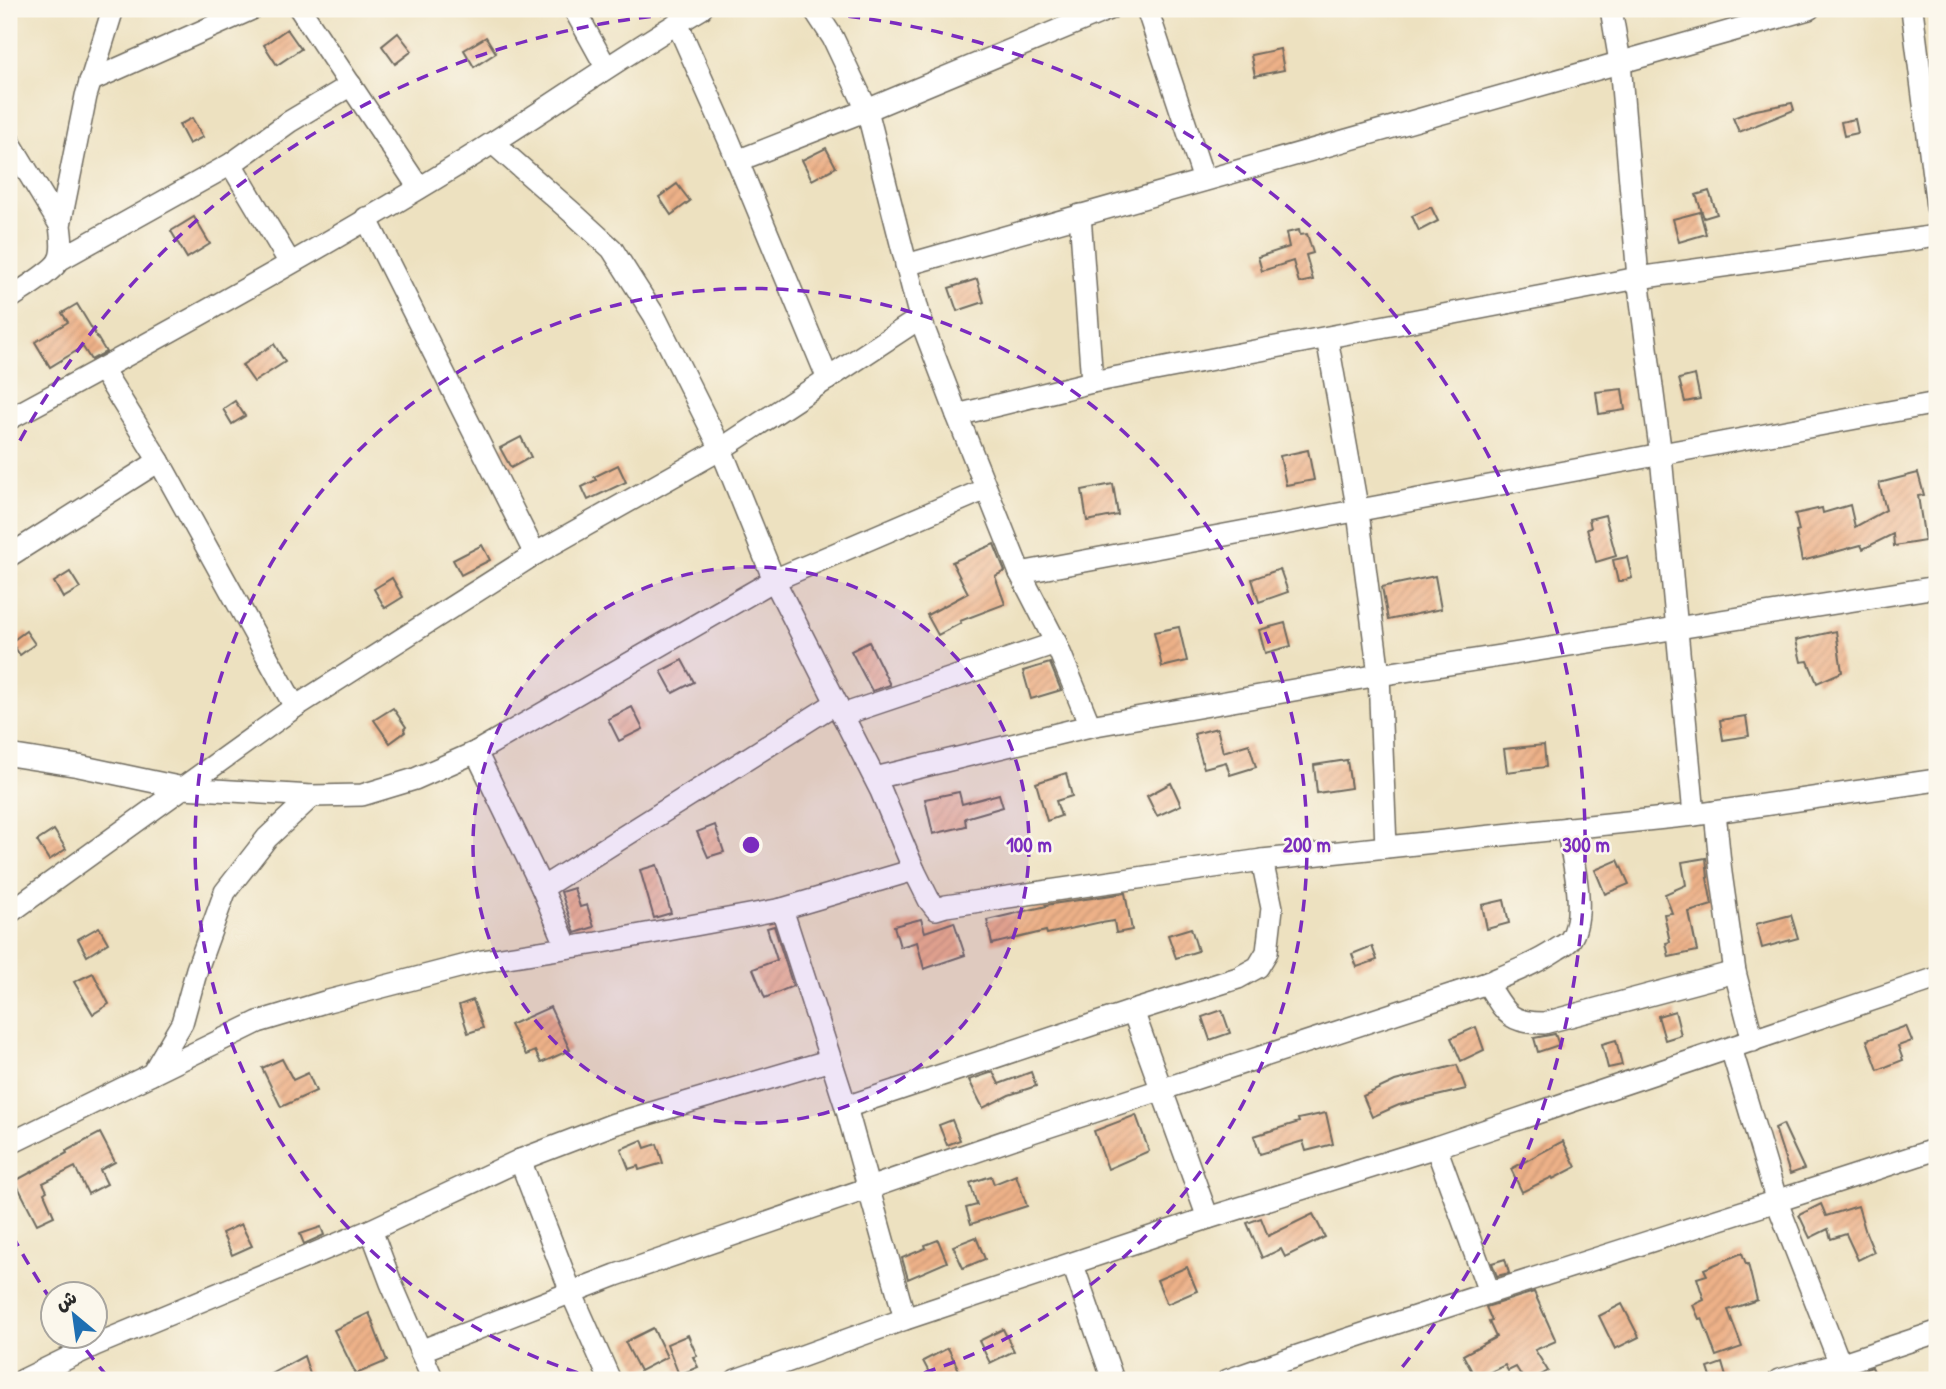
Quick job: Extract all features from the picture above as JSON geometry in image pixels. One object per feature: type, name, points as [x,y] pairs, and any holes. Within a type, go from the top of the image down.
[{"type":"street","points":[[59,260],[60,225],[86,96],[113,9]]},
{"type":"street","points":[[90,82],[252,9]]},
{"type":"street","points":[[300,9],[419,188]]},
{"type":"street","points":[[574,9],[606,67]]},
{"type":"street","points":[[9,419],[419,188],[701,9]]},
{"type":"street","points":[[814,9],[833,38],[867,110],[920,318],[1020,573],[1056,643],[1090,726]]},
{"type":"street","points":[[737,161],[1109,9]]},
{"type":"street","points":[[1147,9],[1204,180]]},
{"type":"street","points":[[1611,9],[1620,62],[1638,278],[1661,456],[1677,629],[1705,813],[1721,873],[1735,972],[1753,1041]]},
{"type":"street","points":[[906,265],[1809,9]]},
{"type":"street","points":[[1912,9],[1928,68],[1937,207]]},
{"type":"street","points":[[677,23],[828,379]]},
{"type":"street","points":[[9,299],[59,260],[232,164],[289,122],[351,85]]},
{"type":"street","points":[[9,141],[60,225]]},
{"type":"street","points":[[493,143],[612,249],[654,315],[721,449],[774,580],[874,778],[914,870],[936,909],[1262,860],[1705,813],[1937,780]]},
{"type":"street","points":[[232,164],[290,263]]},
{"type":"street","points":[[1080,215],[1092,382]]},
{"type":"street","points":[[366,218],[535,554]]},
{"type":"street","points":[[957,415],[1092,382],[1638,278],[1937,236]]},
{"type":"street","points":[[9,913],[295,707],[535,554],[721,449],[920,318]]},
{"type":"street","points":[[1327,338],[1358,512],[1379,675],[1386,847]]},
{"type":"street","points":[[102,369],[159,461],[295,707]]},
{"type":"street","points":[[1020,573],[1937,404]]},
{"type":"street","points":[[9,556],[159,461]]},
{"type":"street","points":[[9,755],[79,766],[183,788],[312,796],[362,795],[415,779],[475,752],[774,580],[986,489]]},
{"type":"street","points":[[874,778],[1090,726],[1379,675],[1937,587]]},
{"type":"street","points":[[542,888],[839,709],[1056,643]]},
{"type":"street","points":[[475,752],[542,888],[567,947]]},
{"type":"street","points":[[152,1074],[182,1023],[197,969],[225,892],[267,838],[312,796]]},
{"type":"street","points":[[420,1351],[616,1275],[869,1188],[1488,983],[1544,958],[1570,941],[1578,919],[1579,895],[1567,828]]},
{"type":"street","points":[[846,1107],[1238,978],[1258,967],[1267,952],[1272,908],[1262,860]]},
{"type":"street","points":[[9,1144],[258,1022],[482,961],[611,941],[782,908],[914,870]]},
{"type":"street","points":[[782,908],[846,1107],[905,1319]]},
{"type":"street","points":[[1488,983],[1507,1013],[1524,1023],[1544,1023],[1735,972]]},
{"type":"street","points":[[736,1380],[770,1375],[905,1319],[1436,1147],[1937,978]]},
{"type":"street","points":[[1133,1011],[1208,1219]]},
{"type":"street","points":[[1731,1048],[1777,1202],[1840,1364]]},
{"type":"street","points":[[23,1380],[95,1345],[371,1230],[520,1160],[614,1124],[831,1060]]},
{"type":"street","points":[[1436,1147],[1489,1292]]},
{"type":"street","points":[[1228,1380],[1489,1292],[1937,1149]]},
{"type":"street","points":[[520,1160],[571,1292],[610,1380]]},
{"type":"street","points":[[371,1230],[433,1380]]},
{"type":"street","points":[[1073,1265],[1113,1380]]},
{"type":"street","points":[[1779,1380],[1840,1364],[1937,1332]]},
{"type":"building","points":[[287,29],[301,49],[277,65],[264,45]]},
{"type":"building","points":[[398,33],[412,51],[395,64],[382,46]]},
{"type":"building","points":[[486,37],[496,53],[474,67],[464,50]]},
{"type":"building","points":[[1280,49],[1284,70],[1255,76],[1251,55]]},
{"type":"building","points":[[1792,103],[1794,110],[1739,132],[1733,118],[1751,111]]},
{"type":"building","points":[[192,118],[203,137],[189,144],[179,125]]},
{"type":"building","points":[[1855,119],[1858,133],[1844,136],[1841,122]]},
{"type":"building","points":[[826,148],[836,167],[812,180],[802,160]]},
{"type":"building","points":[[677,184],[690,201],[671,215],[659,197]]},
{"type":"building","points":[[1709,191],[1717,214],[1704,218],[1696,195]]},
{"type":"building","points":[[1431,207],[1438,221],[1419,231],[1412,216]]},
{"type":"building","points":[[1700,212],[1706,234],[1679,242],[1673,219]]},
{"type":"building","points":[[194,217],[210,244],[187,258],[171,231]]},
{"type":"building","points":[[1299,230],[1300,235],[1307,234],[1313,253],[1306,255],[1313,280],[1299,283],[1293,261],[1262,271],[1258,257],[1289,247],[1286,233]]},
{"type":"building","points":[[977,279],[984,302],[957,311],[949,288]]},
{"type":"building","points":[[77,304],[106,352],[91,360],[83,347],[50,367],[35,342],[68,322],[62,313]]},
{"type":"building","points":[[274,344],[285,362],[254,382],[242,365]]},
{"type":"building","points":[[1695,375],[1700,399],[1685,402],[1679,379]]},
{"type":"building","points":[[1622,389],[1625,410],[1599,414],[1596,392]]},
{"type":"building","points":[[235,401],[245,416],[232,424],[223,409]]},
{"type":"building","points":[[521,437],[531,457],[511,468],[500,448]]},
{"type":"building","points":[[1308,450],[1314,480],[1286,485],[1280,456]]},
{"type":"building","points":[[618,465],[626,482],[588,500],[582,487],[596,480],[594,477]]},
{"type":"building","points":[[1918,473],[1924,495],[1918,496],[1925,541],[1894,546],[1893,534],[1863,549],[1861,545],[1802,561],[1795,514],[1822,508],[1823,513],[1850,505],[1855,527],[1886,510],[1879,483]]},
{"type":"building","points":[[1113,484],[1118,515],[1087,521],[1082,490]]},
{"type":"building","points":[[1605,515],[1616,556],[1596,562],[1587,529],[1591,528],[1589,519]]},
{"type":"building","points":[[994,544],[1005,571],[995,576],[1005,604],[960,621],[961,623],[938,635],[927,615],[968,593],[952,562]]},
{"type":"building","points":[[482,545],[490,560],[461,575],[453,560]]},
{"type":"building","points":[[1627,557],[1632,578],[1618,582],[1613,560]]},
{"type":"building","points":[[1280,569],[1288,592],[1259,602],[1252,579]]},
{"type":"building","points":[[70,572],[80,588],[63,598],[54,582]]},
{"type":"building","points":[[1435,576],[1441,609],[1388,620],[1382,587]]},
{"type":"building","points":[[392,578],[403,597],[385,608],[374,589]]},
{"type":"building","points":[[1285,623],[1291,646],[1265,653],[1259,630]]},
{"type":"building","points":[[1179,627],[1187,661],[1162,667],[1154,632]]},
{"type":"building","points":[[26,631],[35,644],[20,655],[11,642]]},
{"type":"building","points":[[1836,631],[1842,672],[1817,683],[1808,661],[1801,662],[1796,640]]},
{"type":"building","points":[[869,642],[890,685],[872,691],[851,651]]},
{"type":"building","points":[[682,660],[694,682],[673,693],[661,671]]},
{"type":"building","points":[[1050,663],[1061,690],[1031,699],[1023,671]]},
{"type":"building","points":[[632,707],[643,729],[619,741],[608,719]]},
{"type":"building","points":[[393,708],[406,727],[405,732],[390,743],[374,720]]},
{"type":"building","points":[[1746,716],[1749,736],[1723,740],[1720,720]]},
{"type":"building","points":[[1217,728],[1223,752],[1249,744],[1256,767],[1230,775],[1226,762],[1204,768],[1194,734]]},
{"type":"building","points":[[1544,745],[1546,767],[1507,772],[1504,749]]},
{"type":"building","points":[[1347,760],[1351,788],[1317,793],[1314,765]]},
{"type":"building","points":[[1066,773],[1072,796],[1056,801],[1061,816],[1047,821],[1036,783]]},
{"type":"building","points":[[1171,783],[1181,805],[1157,816],[1147,796]]},
{"type":"building","points":[[959,792],[962,804],[999,794],[1003,807],[965,818],[966,826],[933,834],[925,799]]},
{"type":"building","points":[[715,825],[724,852],[708,857],[697,832]]},
{"type":"building","points":[[54,830],[66,849],[49,860],[37,841]]},
{"type":"building","points":[[1706,858],[1712,905],[1689,912],[1697,951],[1669,957],[1666,943],[1670,942],[1664,914],[1672,913],[1665,894],[1686,885],[1682,862]]},
{"type":"building","points":[[1618,860],[1629,884],[1605,894],[1595,870]]},
{"type":"building","points":[[657,865],[671,913],[654,918],[640,870]]},
{"type":"building","points":[[574,888],[580,907],[587,905],[594,927],[575,933],[561,892]]},
{"type":"building","points":[[1125,893],[1132,930],[1116,933],[1114,921],[1101,922],[992,944],[987,920],[1046,905]]},
{"type":"building","points":[[1504,900],[1509,923],[1487,929],[1482,905]]},
{"type":"building","points":[[1791,915],[1798,938],[1762,948],[1756,924]]},
{"type":"building","points":[[921,919],[925,932],[954,922],[965,955],[924,969],[917,942],[900,947],[894,926]]},
{"type":"building","points":[[774,926],[793,986],[765,998],[753,969],[777,960],[767,928]]},
{"type":"building","points":[[99,927],[108,943],[87,956],[78,939]]},
{"type":"building","points":[[1191,928],[1198,951],[1176,958],[1168,935]]},
{"type":"building","points":[[1372,946],[1377,960],[1357,967],[1352,954]]},
{"type":"building","points":[[93,973],[109,1004],[93,1014],[74,982]]},
{"type":"building","points":[[473,1000],[483,1028],[468,1033],[459,1005]]},
{"type":"building","points":[[550,1007],[570,1050],[541,1063],[535,1051],[526,1055],[510,1025]]},
{"type":"building","points":[[1222,1010],[1230,1033],[1210,1040],[1202,1017]]},
{"type":"building","points":[[1675,1011],[1681,1035],[1665,1040],[1658,1016]]},
{"type":"building","points":[[1906,1026],[1912,1041],[1898,1046],[1903,1060],[1878,1070],[1867,1040]]},
{"type":"building","points":[[1476,1027],[1484,1050],[1461,1061],[1451,1038]]},
{"type":"building","points":[[1555,1034],[1559,1045],[1538,1052],[1534,1038]]},
{"type":"building","points":[[1616,1040],[1622,1065],[1608,1068],[1602,1044]]},
{"type":"building","points":[[282,1059],[293,1080],[308,1073],[316,1091],[281,1107],[262,1068]]},
{"type":"building","points":[[1457,1065],[1466,1089],[1399,1105],[1372,1117],[1363,1096],[1395,1081]]},
{"type":"building","points":[[993,1072],[999,1084],[1031,1072],[1036,1086],[983,1108],[969,1080]]},
{"type":"building","points":[[1326,1113],[1333,1144],[1306,1151],[1303,1141],[1260,1154],[1254,1136],[1299,1122],[1298,1119]]},
{"type":"building","points":[[1136,1115],[1149,1151],[1108,1169],[1094,1131]]},
{"type":"building","points":[[952,1120],[960,1140],[947,1145],[939,1125]]},
{"type":"building","points":[[1783,1124],[1804,1169],[1790,1174],[1775,1128]]},
{"type":"building","points":[[100,1133],[115,1162],[100,1170],[107,1184],[88,1194],[75,1167],[43,1183],[47,1191],[44,1193],[54,1216],[37,1224],[15,1181]]},
{"type":"building","points":[[642,1140],[645,1148],[657,1144],[663,1163],[639,1170],[638,1166],[629,1169],[621,1149]]},
{"type":"building","points":[[1563,1141],[1576,1167],[1522,1192],[1511,1169]]},
{"type":"building","points":[[1016,1175],[1027,1206],[971,1224],[966,1208],[977,1205],[970,1183],[991,1176],[994,1184]]},
{"type":"building","points":[[1821,1204],[1826,1216],[1858,1206],[1874,1252],[1858,1260],[1846,1234],[1831,1239],[1828,1229],[1810,1238],[1799,1215]]},
{"type":"building","points":[[1313,1214],[1325,1237],[1285,1257],[1281,1249],[1262,1258],[1247,1223],[1261,1218],[1268,1236]]},
{"type":"building","points":[[241,1224],[252,1246],[232,1255],[222,1233]]},
{"type":"building","points":[[321,1227],[324,1235],[304,1244],[300,1234]]},
{"type":"building","points":[[976,1237],[985,1259],[963,1268],[953,1246]]},
{"type":"building","points":[[938,1240],[947,1262],[908,1279],[902,1258]]},
{"type":"building","points":[[1742,1253],[1748,1264],[1757,1300],[1728,1310],[1742,1347],[1716,1356],[1702,1318],[1699,1319],[1693,1305],[1704,1300],[1697,1278],[1707,1275],[1704,1269]]},
{"type":"building","points":[[1505,1259],[1509,1273],[1497,1276],[1492,1263]]},
{"type":"building","points":[[1187,1267],[1197,1291],[1167,1304],[1157,1280]]},
{"type":"building","points":[[1534,1292],[1556,1341],[1535,1350],[1548,1371],[1532,1380],[1524,1380],[1516,1367],[1508,1371],[1505,1365],[1476,1379],[1463,1355],[1496,1337],[1486,1307]]},
{"type":"building","points":[[1622,1304],[1639,1337],[1615,1349],[1599,1316]]},
{"type":"building","points":[[369,1313],[387,1361],[356,1374],[334,1330]]},
{"type":"building","points":[[653,1328],[667,1357],[640,1371],[625,1342]]},
{"type":"building","points":[[1003,1329],[1014,1351],[990,1363],[979,1341]]},
{"type":"building","points":[[688,1335],[697,1356],[693,1357],[698,1367],[679,1375],[667,1344]]},
{"type":"building","points":[[948,1348],[960,1372],[944,1380],[933,1380],[923,1361]]},
{"type":"building","points":[[304,1356],[312,1380],[260,1380]]},
{"type":"building","points":[[1722,1363],[1727,1380],[1712,1380],[1708,1368]]},
{"type":"building","points":[[1872,1367],[1878,1380],[1862,1380],[1858,1372]]}]
